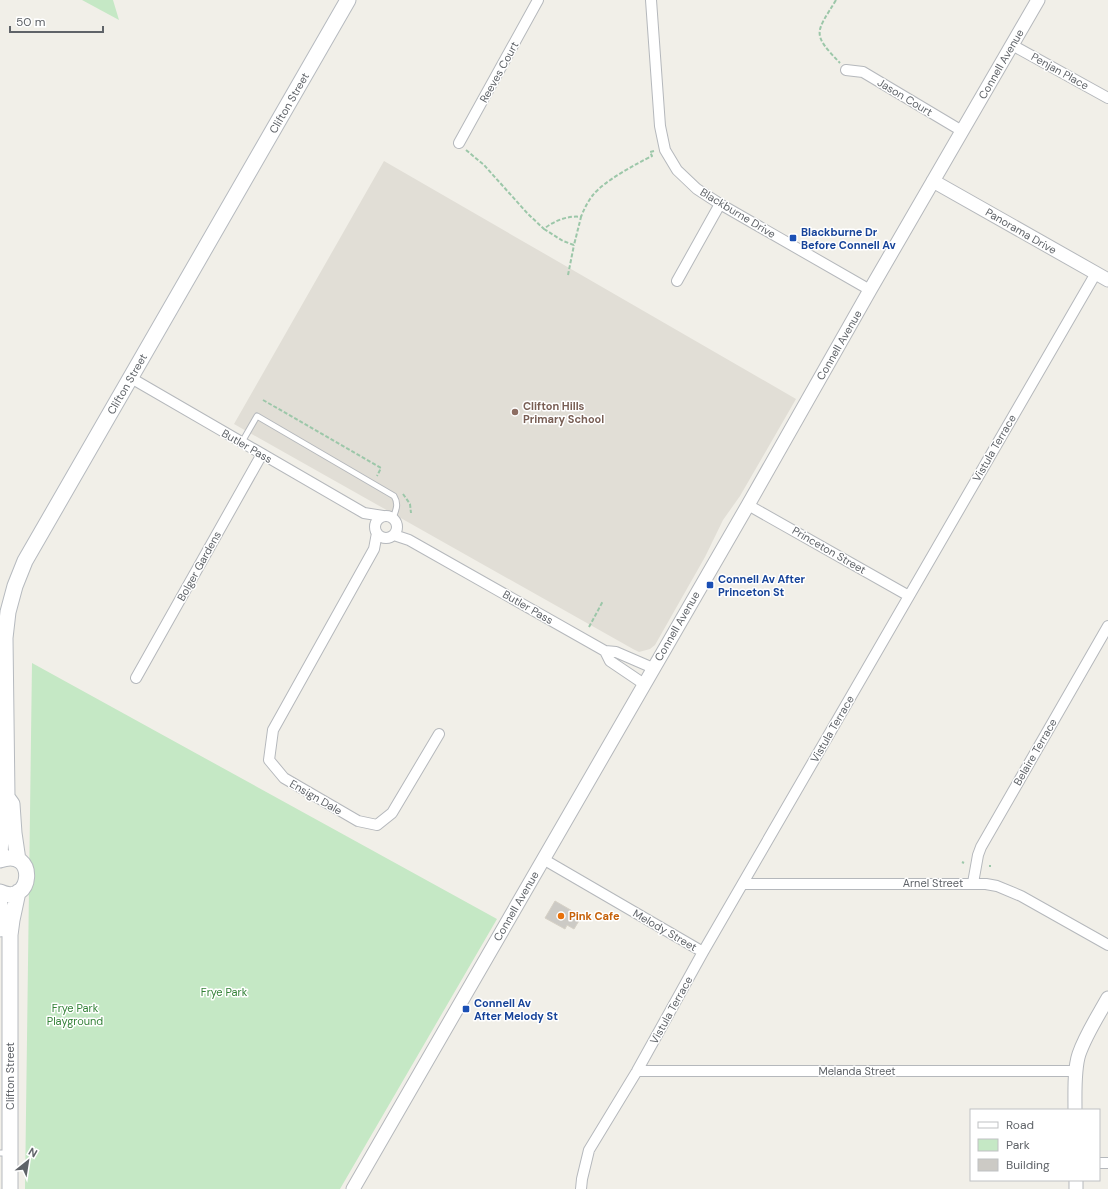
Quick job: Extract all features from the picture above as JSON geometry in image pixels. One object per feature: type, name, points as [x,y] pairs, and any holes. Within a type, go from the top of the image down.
[{"type":"main road","name":"Clifton Street","points":[[2,1189],[10,935],[18,892],[25,884],[27,874],[26,868],[18,860],[12,804],[7,797],[5,638],[8,612],[15,586],[25,561],[348,0]]},
{"type":"main road","name":"Clifton Street","points":[[0,860],[2,804],[7,797]]},
{"type":"main road","points":[[0,860],[6,858],[18,860]]},
{"type":"main road","points":[[0,892],[7,894],[18,892]]},
{"type":"main road","points":[[0,904],[0,929]]},
{"type":"main road","name":"Clifton Street","points":[[0,965],[4,1153],[10,1189]]},
{"type":"street","name":"Reeves Court","points":[[459,143],[538,0]]},
{"type":"street","name":"Blackburne Drive","points":[[651,0],[660,126],[665,150],[677,170],[697,189],[720,204],[870,290]]},
{"type":"street","name":"Connell Avenue","points":[[353,1189],[1038,0]]},
{"type":"street","name":"Penjan Place","points":[[1012,45],[1108,98]]},
{"type":"street","name":"Jason Court","points":[[846,70],[863,72],[962,131]]},
{"type":"street","name":"Panorama Drive","points":[[933,181],[1108,280]]},
{"type":"street","points":[[677,281],[720,204]]},
{"type":"street","name":"Vistula Terrace","points":[[581,1189],[589,1150],[637,1070],[703,952],[1096,273]]},
{"type":"street","name":"Butler Pass","points":[[131,378],[364,513],[391,520],[409,540],[605,651],[616,652],[653,668]]},
{"type":"street","name":"Bolger Gardens","points":[[136,678],[262,454]]},
{"type":"street","name":"Princeton Street","points":[[748,505],[909,596]]},
{"type":"street","name":"Butler Pass","points":[[364,513],[376,531]]},
{"type":"street","points":[[378,519],[391,520],[397,531],[391,537],[383,538],[376,531],[378,519]]},
{"type":"street","name":"Ensign Dale","points":[[376,531],[374,549],[273,730],[269,760],[284,778],[358,821],[377,825],[392,814],[439,734]]},
{"type":"street","name":"Butler Pass","points":[[391,537],[409,540]]},
{"type":"street","name":"Ensign Dale","points":[[374,549],[391,537]]},
{"type":"street","name":"Belaire Terrace","points":[[973,883],[981,847],[1108,626]]},
{"type":"street","name":"Butler Pass","points":[[605,651],[610,661],[644,684]]},
{"type":"street","name":"Melody Street","points":[[543,859],[703,952]]},
{"type":"street","name":"Arnel Street","points":[[743,884],[973,883],[997,886],[1010,890],[1108,945]]},
{"type":"street","points":[[1075,1109],[1076,1071],[1081,1048],[1108,998]]},
{"type":"street","name":"Melanda Street","points":[[637,1070],[1076,1071]]},
{"type":"lane","points":[[242,442],[257,416],[394,496],[397,500],[397,508],[391,520]]},
{"type":"path","points":[[835,58],[821,41],[819,32],[836,0]]},
{"type":"path","points":[[568,275],[581,216],[593,195],[601,187],[628,168],[652,156],[650,152],[655,150]]},
{"type":"path","points":[[471,155],[484,165],[544,229],[563,241],[574,245]]},
{"type":"path","points":[[544,229],[560,220],[574,216],[581,216]]},
{"type":"path","points":[[263,400],[381,468],[376,478]]},
{"type":"path","points":[[400,492],[404,494],[408,500],[411,513]]},
{"type":"path","points":[[589,627],[603,601]]},
{"type":"shaded area","name":"Clifton Hills Primary School","points":[[384,161],[796,399],[740,496],[723,520],[705,557],[655,645],[650,649],[639,652],[633,649],[234,424]]},
{"type":"green space","points":[[82,0],[113,0],[119,20]]},
{"type":"green space","name":"Frye Park","points":[[32,663],[497,919],[340,1189],[25,1189]]},
{"type":"building","name":"Pink Cafe","points":[[555,901],[574,912],[573,915],[580,919],[574,929],[567,925],[565,929],[545,918]]},
{"type":"place","name":"Blackburne Dr Before Connell Av","points":[[793,238]]},
{"type":"place","name":"Clifton Hills Primary School","points":[[515,412]]},
{"type":"place","name":"Connell Av After Princeton St","points":[[710,585]]},
{"type":"place","name":"Pink Cafe","points":[[561,916]]},
{"type":"place","name":"Connell Av After Melody St","points":[[466,1009]]},
{"type":"park label","name":"Frye Park Playground","points":[[75,1014]]}]
